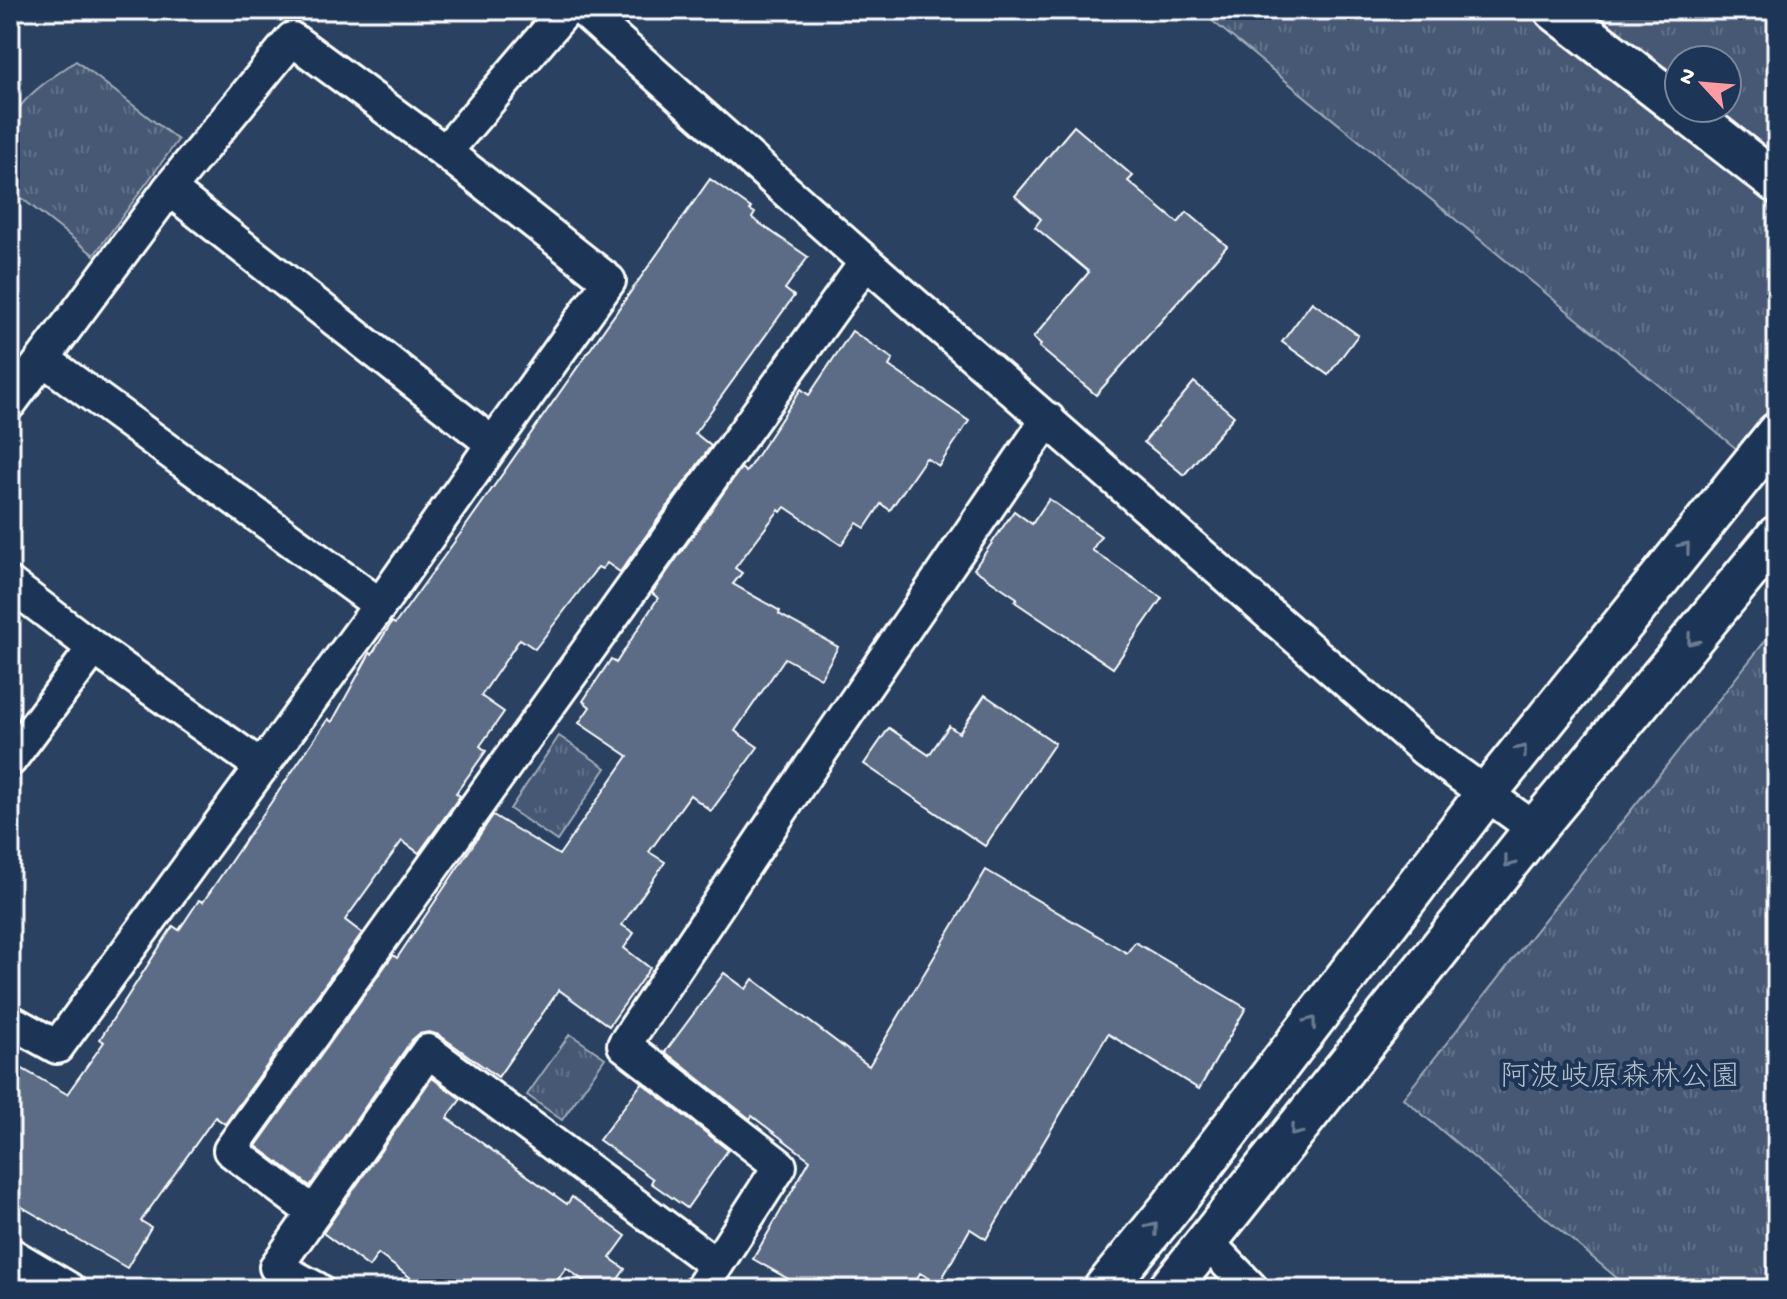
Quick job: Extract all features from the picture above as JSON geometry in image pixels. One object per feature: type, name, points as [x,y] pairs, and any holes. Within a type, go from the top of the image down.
[{"type":"street","points":[[445,152],[566,10]]},
{"type":"street","points":[[583,10],[866,262],[1424,749],[1535,829]]},
{"type":"street","points":[[1555,10],[1663,94]]},
{"type":"street","points":[[10,403],[169,189],[292,39],[445,152],[609,281],[380,605],[57,1047],[10,1021]]},
{"type":"street","points":[[1702,124],[1777,183]]},
{"type":"street","points":[[169,189],[493,444]]},
{"type":"street","points":[[314,1213],[230,1150],[866,262]]},
{"type":"street","points":[[43,359],[380,605]]},
{"type":"street","points":[[317,1289],[276,1267],[428,1051],[709,1277],[780,1166],[624,1045],[1048,419]]},
{"type":"street","points":[[1104,1289],[1171,1207],[1486,794],[1777,433]]},
{"type":"street","points":[[1169,1289],[1535,829],[1777,536]]},
{"type":"street","points":[[10,584],[94,648],[262,767]]},
{"type":"street","points":[[10,760],[94,648]]},
{"type":"street","points":[[1207,1242],[1252,1289]]},
{"type":"street","points":[[10,1254],[69,1289]]},
{"type":"green space","points":[[1199,10],[1777,10],[1777,482]]},
{"type":"green space","points":[[76,61],[178,140],[94,255],[10,189],[8,141],[14,116],[37,89]]},
{"type":"green space","name":"阿波岐原森林公園","points":[[1777,626],[1777,1289],[1630,1289],[1403,1098]]},
{"type":"green space","points":[[559,736],[606,768],[557,841],[510,809]]},
{"type":"green space","points":[[570,1034],[605,1058],[562,1120],[527,1095]]},
{"type":"building","points":[[1074,126],[1133,176],[1128,181],[1178,223],[1187,212],[1227,246],[1096,395],[1039,347],[1041,345],[1033,338],[1089,272],[1035,227],[1041,219],[1015,196]]},
{"type":"building","points":[[710,179],[751,208],[755,213],[752,218],[808,257],[785,289],[794,296],[695,433],[711,446],[620,572],[607,563],[602,569],[598,567],[535,649],[520,639],[481,696],[504,712],[480,746],[486,751],[456,793],[460,796],[419,853],[402,841],[345,920],[362,933],[225,1124],[215,1117],[141,1221],[151,1227],[127,1268],[10,1200],[10,1062],[67,1094],[104,1042],[100,1039],[173,926],[179,930],[199,900],[203,902],[328,719],[332,722],[370,653],[392,622],[395,624],[463,530]]},
{"type":"building","points":[[1312,302],[1358,335],[1328,375],[1282,342]]},
{"type":"building","points":[[852,331],[893,359],[889,366],[969,421],[939,466],[926,458],[890,510],[881,504],[865,528],[857,523],[841,545],[785,507],[781,512],[779,510],[735,568],[742,573],[733,584],[838,647],[821,678],[785,658],[735,731],[758,747],[711,811],[690,795],[649,852],[665,862],[622,925],[634,933],[624,948],[650,968],[609,1026],[559,990],[498,1077],[439,1035],[429,1032],[419,1034],[310,1186],[256,1146],[393,955],[397,958],[493,815],[559,855],[628,756],[579,723],[590,707],[583,701],[611,659],[616,663],[658,598],[652,593],[741,468],[746,472],[801,389],[809,395]]},
{"type":"building","points":[[1194,382],[1234,416],[1184,475],[1144,442]]},
{"type":"building","points":[[1049,499],[1101,536],[1092,550],[1162,598],[1113,668],[1015,602],[1017,598],[974,569],[1014,511],[1032,524]]},
{"type":"building","points":[[985,695],[1055,743],[985,846],[864,764],[889,728],[929,755],[949,726],[959,733]]},
{"type":"building","points":[[986,870],[1127,953],[1135,942],[1246,1008],[1199,1089],[1108,1034],[986,1239],[970,1229],[939,1284],[920,1273],[911,1289],[806,1289],[753,1259],[810,1160],[752,1116],[750,1119],[665,1052],[724,973],[746,989],[753,979],[869,1066]]},
{"type":"building","points":[[432,1078],[461,1099],[447,1118],[567,1204],[572,1197],[626,1236],[610,1258],[625,1269],[611,1289],[595,1289],[566,1268],[551,1289],[426,1289],[378,1254],[369,1267],[323,1233]]},
{"type":"building","points":[[642,1083],[728,1150],[687,1208],[599,1140]]}]
